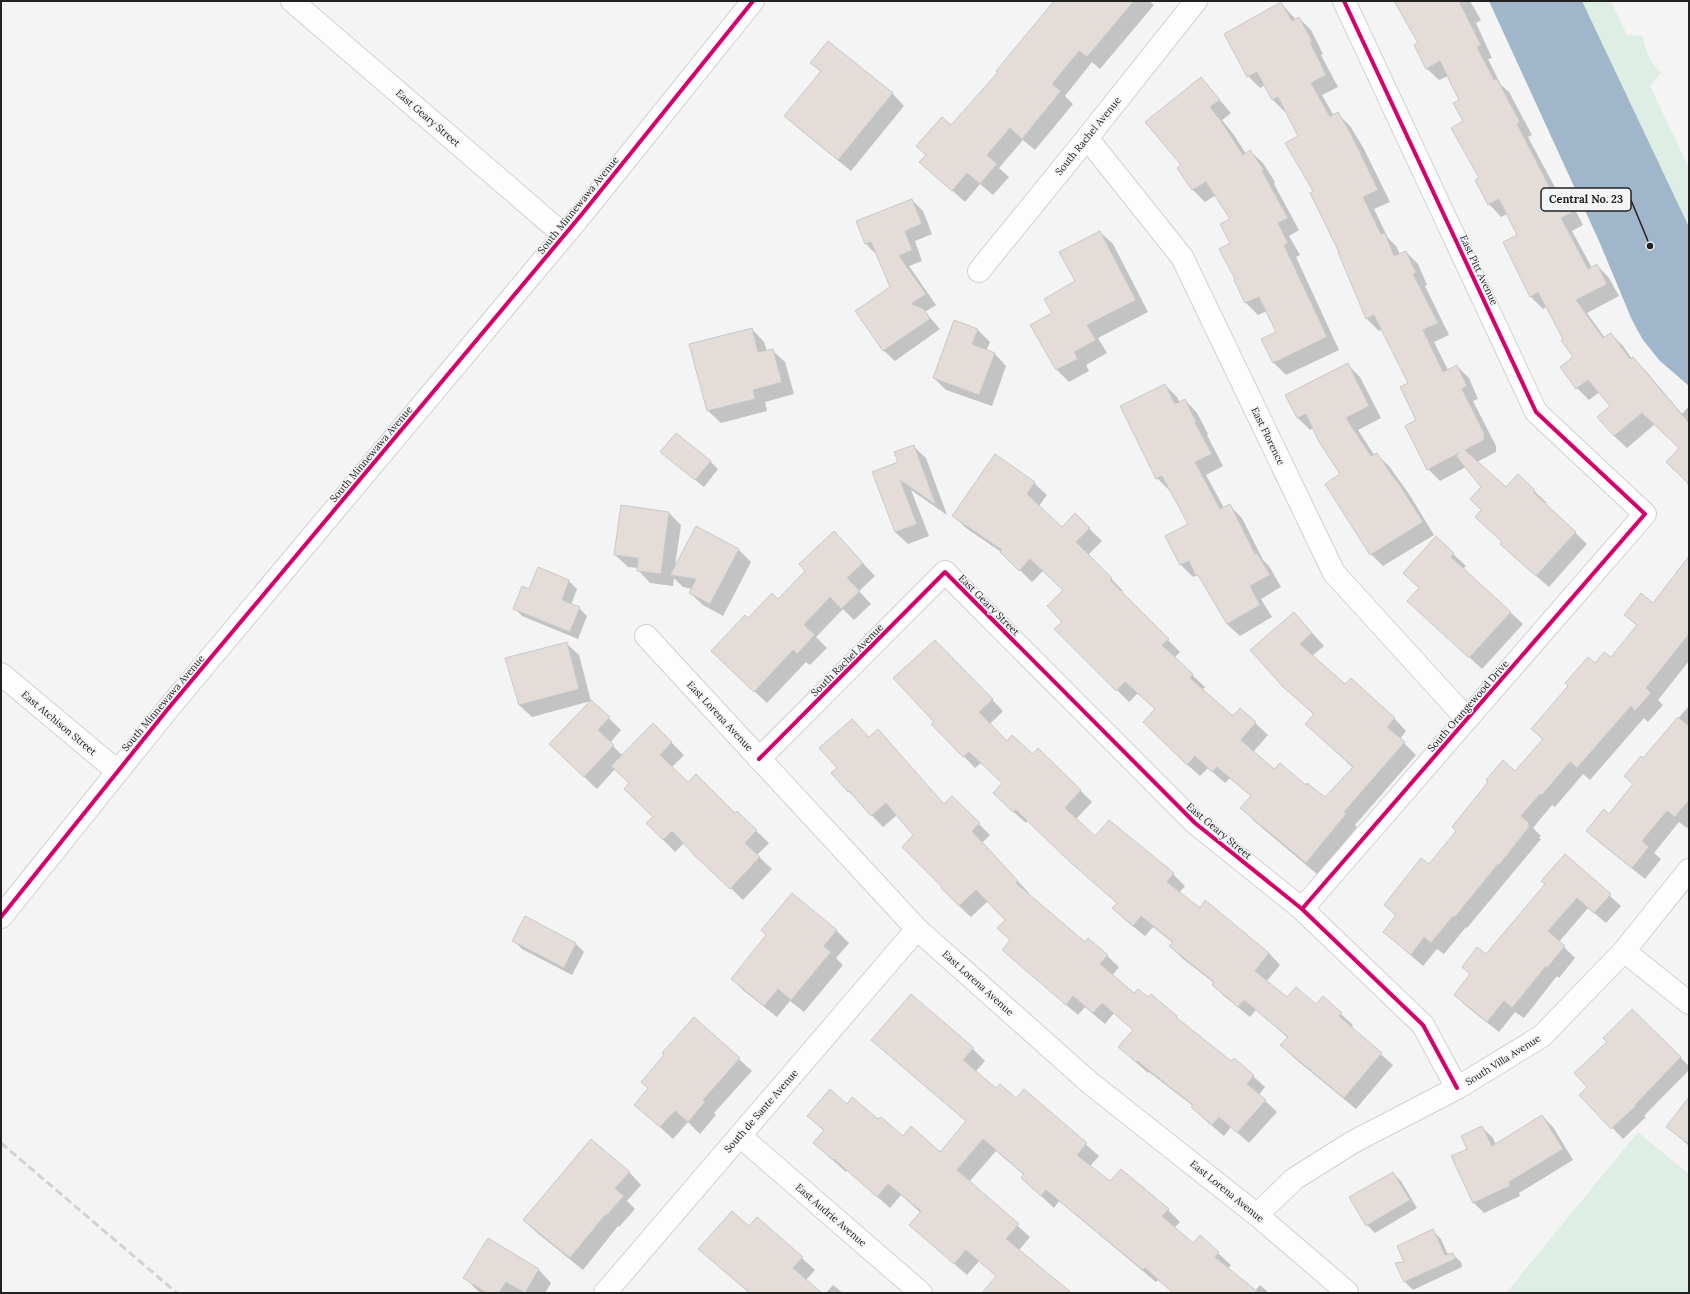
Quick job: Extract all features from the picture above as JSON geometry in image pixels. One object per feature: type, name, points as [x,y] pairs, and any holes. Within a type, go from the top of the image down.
[{"type":"street","name":"East Geary Street","points":[[292,1],[564,235]]},
{"type":"street","name":"South Minnewawa Avenue","points":[[1,917],[117,771],[564,235],[752,1]]},
{"type":"street","name":"South Rachel Avenue","points":[[979,271],[1196,1]]},
{"type":"street","name":"East Pitt Avenue","points":[[1344,1],[1536,412],[1645,514]]},
{"type":"street","name":"East Florence","points":[[1087,138],[1182,257],[1334,573],[1467,719]]},
{"type":"street","name":"South Orangewood Drive","points":[[1302,909],[1645,514]]},
{"type":"street","name":"East Geary Street","points":[[945,572],[1195,823],[1302,909],[1423,1025],[1457,1088]]},
{"type":"street","name":"South Rachel Avenue","points":[[759,759],[945,572]]},
{"type":"street","name":"East Lorena Avenue","points":[[646,636],[917,929],[1090,1083],[1257,1215],[1346,1292]]},
{"type":"street","name":"East Atchison Street","points":[[1,674],[117,771]]},
{"type":"street","name":"South Villa Avenue","points":[[1257,1215],[1294,1179],[1353,1142],[1457,1088],[1542,1036],[1624,951],[1689,870]]},
{"type":"street","name":"South de Sante Avenue","points":[[606,1293],[917,929]]},
{"type":"street","points":[[1624,951],[1689,1002]]},
{"type":"street","name":"East Audrie Avenue","points":[[740,1136],[921,1293]]},
{"type":"shaded area","points":[[1582,1],[1611,1],[1627,35],[1643,36],[1645,47],[1649,56],[1661,73],[1650,86],[1689,168],[1689,227]]},
{"type":"shaded area","points":[[1638,1132],[1689,1174],[1689,1293],[1506,1293]]},
{"type":"water","points":[[1489,1],[1582,1],[1689,227],[1689,386],[1660,361],[1643,340],[1632,320],[1599,241]]},
{"type":"building","points":[[1054,1],[1134,1],[1087,57],[1079,51],[1052,84],[1061,91],[1022,139],[1010,128],[987,155],[997,164],[980,184],[967,173],[952,191],[919,162],[926,155],[916,146],[942,117],[951,125],[998,72],[996,71]]},
{"type":"building","points":[[1394,1],[1459,1],[1481,45],[1477,47],[1494,80],[1497,79],[1520,122],[1517,124],[1553,194],[1560,191],[1571,213],[1561,218],[1588,269],[1597,264],[1607,284],[1576,300],[1603,338],[1611,333],[1630,359],[1633,357],[1689,423],[1689,484],[1666,462],[1679,448],[1642,413],[1614,436],[1597,417],[1610,406],[1588,380],[1576,389],[1560,367],[1573,357],[1561,340],[1563,339],[1538,292],[1530,297],[1503,242],[1517,235],[1499,199],[1488,205],[1475,180],[1479,178],[1451,128],[1463,121],[1453,103],[1459,100],[1440,61],[1426,69],[1414,45],[1418,43]]},
{"type":"building","points":[[1281,2],[1292,21],[1299,17],[1312,41],[1310,42],[1326,75],[1311,83],[1330,117],[1338,112],[1352,136],[1378,190],[1363,197],[1381,234],[1385,233],[1394,256],[1406,251],[1416,273],[1413,274],[1438,323],[1423,330],[1443,372],[1457,365],[1467,386],[1462,389],[1484,433],[1484,440],[1465,450],[1506,487],[1518,474],[1535,490],[1533,492],[1576,532],[1536,576],[1500,544],[1502,542],[1475,517],[1481,510],[1470,499],[1481,487],[1456,456],[1459,453],[1427,470],[1405,426],[1416,420],[1400,387],[1408,383],[1374,315],[1366,319],[1339,252],[1310,193],[1313,191],[1285,143],[1298,136],[1278,97],[1272,100],[1257,72],[1247,77],[1224,34]]},
{"type":"building","points":[[828,41],[893,93],[838,160],[784,116],[821,71],[810,63]]},
{"type":"building","points":[[1201,77],[1220,100],[1210,107],[1243,155],[1250,150],[1264,170],[1262,171],[1288,218],[1278,223],[1288,243],[1284,245],[1327,337],[1273,363],[1261,339],[1276,332],[1259,297],[1245,303],[1234,280],[1235,279],[1219,249],[1230,243],[1220,224],[1230,219],[1206,182],[1192,190],[1177,168],[1181,165],[1145,122]]},
{"type":"building","points":[[912,199],[922,224],[905,231],[912,250],[899,256],[926,294],[911,304],[924,309],[930,319],[883,351],[855,311],[890,287],[871,242],[865,244],[856,221]]},
{"type":"building","points":[[1100,231],[1136,300],[1087,325],[1096,340],[1074,352],[1078,359],[1056,370],[1030,325],[1052,313],[1044,299],[1075,281],[1059,252]]},
{"type":"building","points":[[954,320],[978,329],[972,344],[995,353],[979,395],[933,378]]},
{"type":"building","points":[[752,328],[758,352],[773,349],[782,382],[753,390],[755,399],[707,411],[689,344]]},
{"type":"building","points":[[1348,363],[1369,406],[1346,418],[1371,456],[1377,453],[1423,522],[1370,555],[1325,484],[1340,474],[1319,442],[1306,414],[1297,418],[1285,395]]},
{"type":"building","points":[[1165,384],[1175,404],[1185,399],[1196,422],[1195,423],[1212,454],[1195,462],[1220,509],[1230,504],[1255,554],[1257,553],[1270,575],[1250,586],[1260,605],[1227,624],[1198,575],[1196,576],[1189,561],[1180,565],[1165,536],[1188,524],[1162,476],[1156,479],[1120,406]]},
{"type":"building","points":[[676,433],[711,461],[695,480],[660,452]]},
{"type":"building","points":[[914,445],[936,505],[900,480],[917,524],[895,532],[872,472],[898,462],[894,452]]},
{"type":"building","points":[[995,454],[1035,482],[1027,494],[1062,527],[1075,513],[1090,528],[1076,542],[1112,578],[1110,580],[1169,639],[1162,645],[1193,674],[1190,678],[1233,716],[1240,708],[1256,722],[1241,740],[1274,769],[1280,763],[1306,785],[1307,783],[1325,797],[1353,767],[1305,724],[1314,714],[1283,687],[1250,650],[1294,612],[1312,633],[1300,644],[1345,684],[1351,678],[1395,718],[1387,727],[1405,742],[1344,812],[1346,814],[1306,863],[1240,808],[1251,796],[1217,767],[1212,772],[1195,756],[1187,765],[1143,722],[1155,709],[1125,682],[1116,691],[1054,629],[1062,622],[1047,606],[1063,590],[1030,559],[1019,571],[1000,552],[1002,550],[952,516]]},
{"type":"building","points":[[621,505],[669,512],[661,574],[637,571],[638,558],[614,555]]},
{"type":"building","points":[[696,526],[739,549],[710,604],[689,593],[696,579],[670,575]]},
{"type":"building","points":[[834,531],[863,563],[847,578],[860,591],[841,609],[830,597],[804,625],[815,635],[797,654],[793,650],[754,692],[711,651],[745,615],[748,618],[772,593],[778,599],[805,571],[799,564]]},
{"type":"building","points":[[1436,536],[1454,553],[1451,557],[1511,612],[1469,658],[1407,601],[1419,588],[1403,573]]},
{"type":"building","points":[[1689,556],[1689,634],[1646,688],[1651,693],[1635,711],[1631,706],[1577,768],[1570,762],[1542,795],[1540,794],[1521,816],[1529,823],[1528,825],[1530,826],[1499,865],[1498,864],[1455,917],[1453,916],[1431,943],[1424,937],[1411,955],[1383,932],[1396,915],[1384,905],[1421,858],[1429,864],[1456,831],[1452,827],[1488,782],[1486,780],[1503,760],[1515,771],[1543,739],[1531,729],[1568,686],[1565,683],[1588,657],[1595,663],[1604,652],[1611,657],[1637,625],[1624,615],[1641,593],[1653,603]]},
{"type":"building","points":[[538,567],[569,580],[562,600],[580,607],[570,632],[513,609],[522,586],[529,589]]},
{"type":"building","points":[[935,640],[993,699],[979,712],[1007,741],[1012,735],[1033,754],[1038,748],[1081,790],[1065,808],[1095,836],[1109,820],[1174,873],[1167,882],[1200,908],[1205,900],[1269,953],[1255,971],[1287,997],[1296,987],[1316,1004],[1323,996],[1342,1013],[1339,1016],[1382,1053],[1344,1098],[1280,1045],[1288,1037],[1244,1000],[1238,1007],[1212,985],[1214,982],[1169,946],[1173,942],[1141,916],[1133,926],[1112,908],[1117,903],[1071,863],[1016,810],[1013,812],[993,793],[1002,783],[969,752],[963,757],[931,724],[934,722],[893,678]]},
{"type":"building","points":[[567,642],[579,689],[519,705],[505,658]]},
{"type":"building","points":[[591,700],[610,717],[598,730],[614,745],[584,777],[549,744]]},
{"type":"building","points":[[1678,717],[1689,726],[1689,800],[1675,817],[1667,811],[1642,841],[1649,847],[1632,868],[1586,831],[1604,809],[1609,814],[1633,784],[1624,776],[1641,756],[1643,758]]},
{"type":"building","points":[[852,719],[869,737],[878,729],[944,804],[952,796],[980,823],[972,831],[1018,881],[1016,883],[1085,942],[1088,938],[1108,955],[1100,964],[1134,993],[1138,989],[1148,997],[1151,994],[1177,1016],[1176,1017],[1231,1061],[1234,1058],[1254,1075],[1247,1084],[1266,1100],[1237,1133],[1219,1117],[1212,1125],[1191,1107],[1193,1105],[1118,1047],[1133,1030],[1102,1003],[1093,1013],[1073,996],[1066,1005],[1002,950],[1010,940],[997,928],[1005,920],[976,890],[959,906],[902,847],[913,835],[886,803],[871,816],[849,791],[848,792],[831,773],[837,768],[819,748]]},
{"type":"building","points":[[653,723],[672,742],[660,755],[688,782],[696,774],[735,813],[737,811],[757,830],[745,843],[760,857],[730,889],[695,856],[672,831],[663,840],[646,823],[653,817],[624,789],[629,783],[611,766]]},
{"type":"building","points":[[1565,854],[1611,894],[1594,913],[1577,898],[1548,931],[1565,946],[1547,968],[1546,966],[1512,1008],[1504,1001],[1487,1022],[1454,995],[1470,974],[1462,967],[1477,947],[1486,954],[1545,884],[1541,881]]},
{"type":"building","points":[[792,893],[837,930],[824,946],[831,952],[791,1000],[778,989],[764,1006],[731,979],[766,935],[761,930]]},
{"type":"building","points":[[525,916],[576,943],[564,968],[512,941]]},
{"type":"building","points":[[911,994],[974,1048],[963,1060],[996,1088],[1000,1084],[1016,1098],[1024,1089],[1087,1143],[1077,1155],[1110,1181],[1121,1169],[1169,1209],[1162,1216],[1193,1243],[1200,1235],[1219,1252],[1215,1257],[1259,1293],[1173,1293],[1145,1268],[1143,1270],[1046,1190],[1041,1196],[1021,1178],[1024,1174],[983,1139],[957,1170],[1019,1224],[1006,1239],[1072,1293],[982,1293],[996,1276],[966,1250],[954,1264],[909,1225],[921,1211],[888,1184],[877,1197],[834,1159],[833,1160],[813,1143],[824,1130],[807,1116],[830,1089],[847,1104],[852,1097],[878,1119],[881,1117],[903,1136],[911,1126],[940,1152],[966,1121],[871,1040]]},
{"type":"building","points":[[1632,1009],[1681,1057],[1635,1105],[1636,1106],[1611,1129],[1579,1095],[1587,1087],[1574,1073],[1607,1042],[1603,1038]]},
{"type":"building","points":[[694,1017],[740,1058],[703,1100],[705,1102],[688,1122],[675,1111],[660,1127],[634,1105],[648,1088],[641,1082],[664,1055],[662,1053]]},
{"type":"building","points":[[1689,1097],[1689,1144],[1666,1127]]},
{"type":"building","points":[[1542,1115],[1563,1149],[1509,1182],[1510,1186],[1473,1203],[1451,1156],[1467,1149],[1461,1136],[1482,1126],[1492,1146]]},
{"type":"building","points":[[591,1139],[630,1172],[615,1188],[624,1196],[606,1216],[605,1215],[570,1258],[523,1220]]},
{"type":"building","points":[[1393,1172],[1410,1200],[1366,1226],[1349,1197]]},
{"type":"building","points":[[732,1211],[749,1226],[757,1217],[803,1257],[793,1268],[822,1293],[750,1293],[698,1249]]},
{"type":"building","points":[[1433,1229],[1445,1255],[1453,1253],[1455,1259],[1404,1282],[1395,1263],[1404,1262],[1397,1246]]},
{"type":"building","points":[[488,1238],[539,1269],[525,1293],[506,1282],[499,1293],[487,1293],[463,1278]]},
{"type":"railway","points":[[1,1143],[177,1293]]},
{"type":"cycle path","points":[[1,917],[167,710],[582,214],[753,1]]},
{"type":"cycle path","points":[[1302,909],[1645,514],[1536,412],[1344,1]]},
{"type":"cycle path","points":[[759,759],[945,572],[1195,823],[1302,909],[1423,1025],[1457,1088]]},
{"type":"place","name":"Central No. 23","points":[[1650,246]]}]
